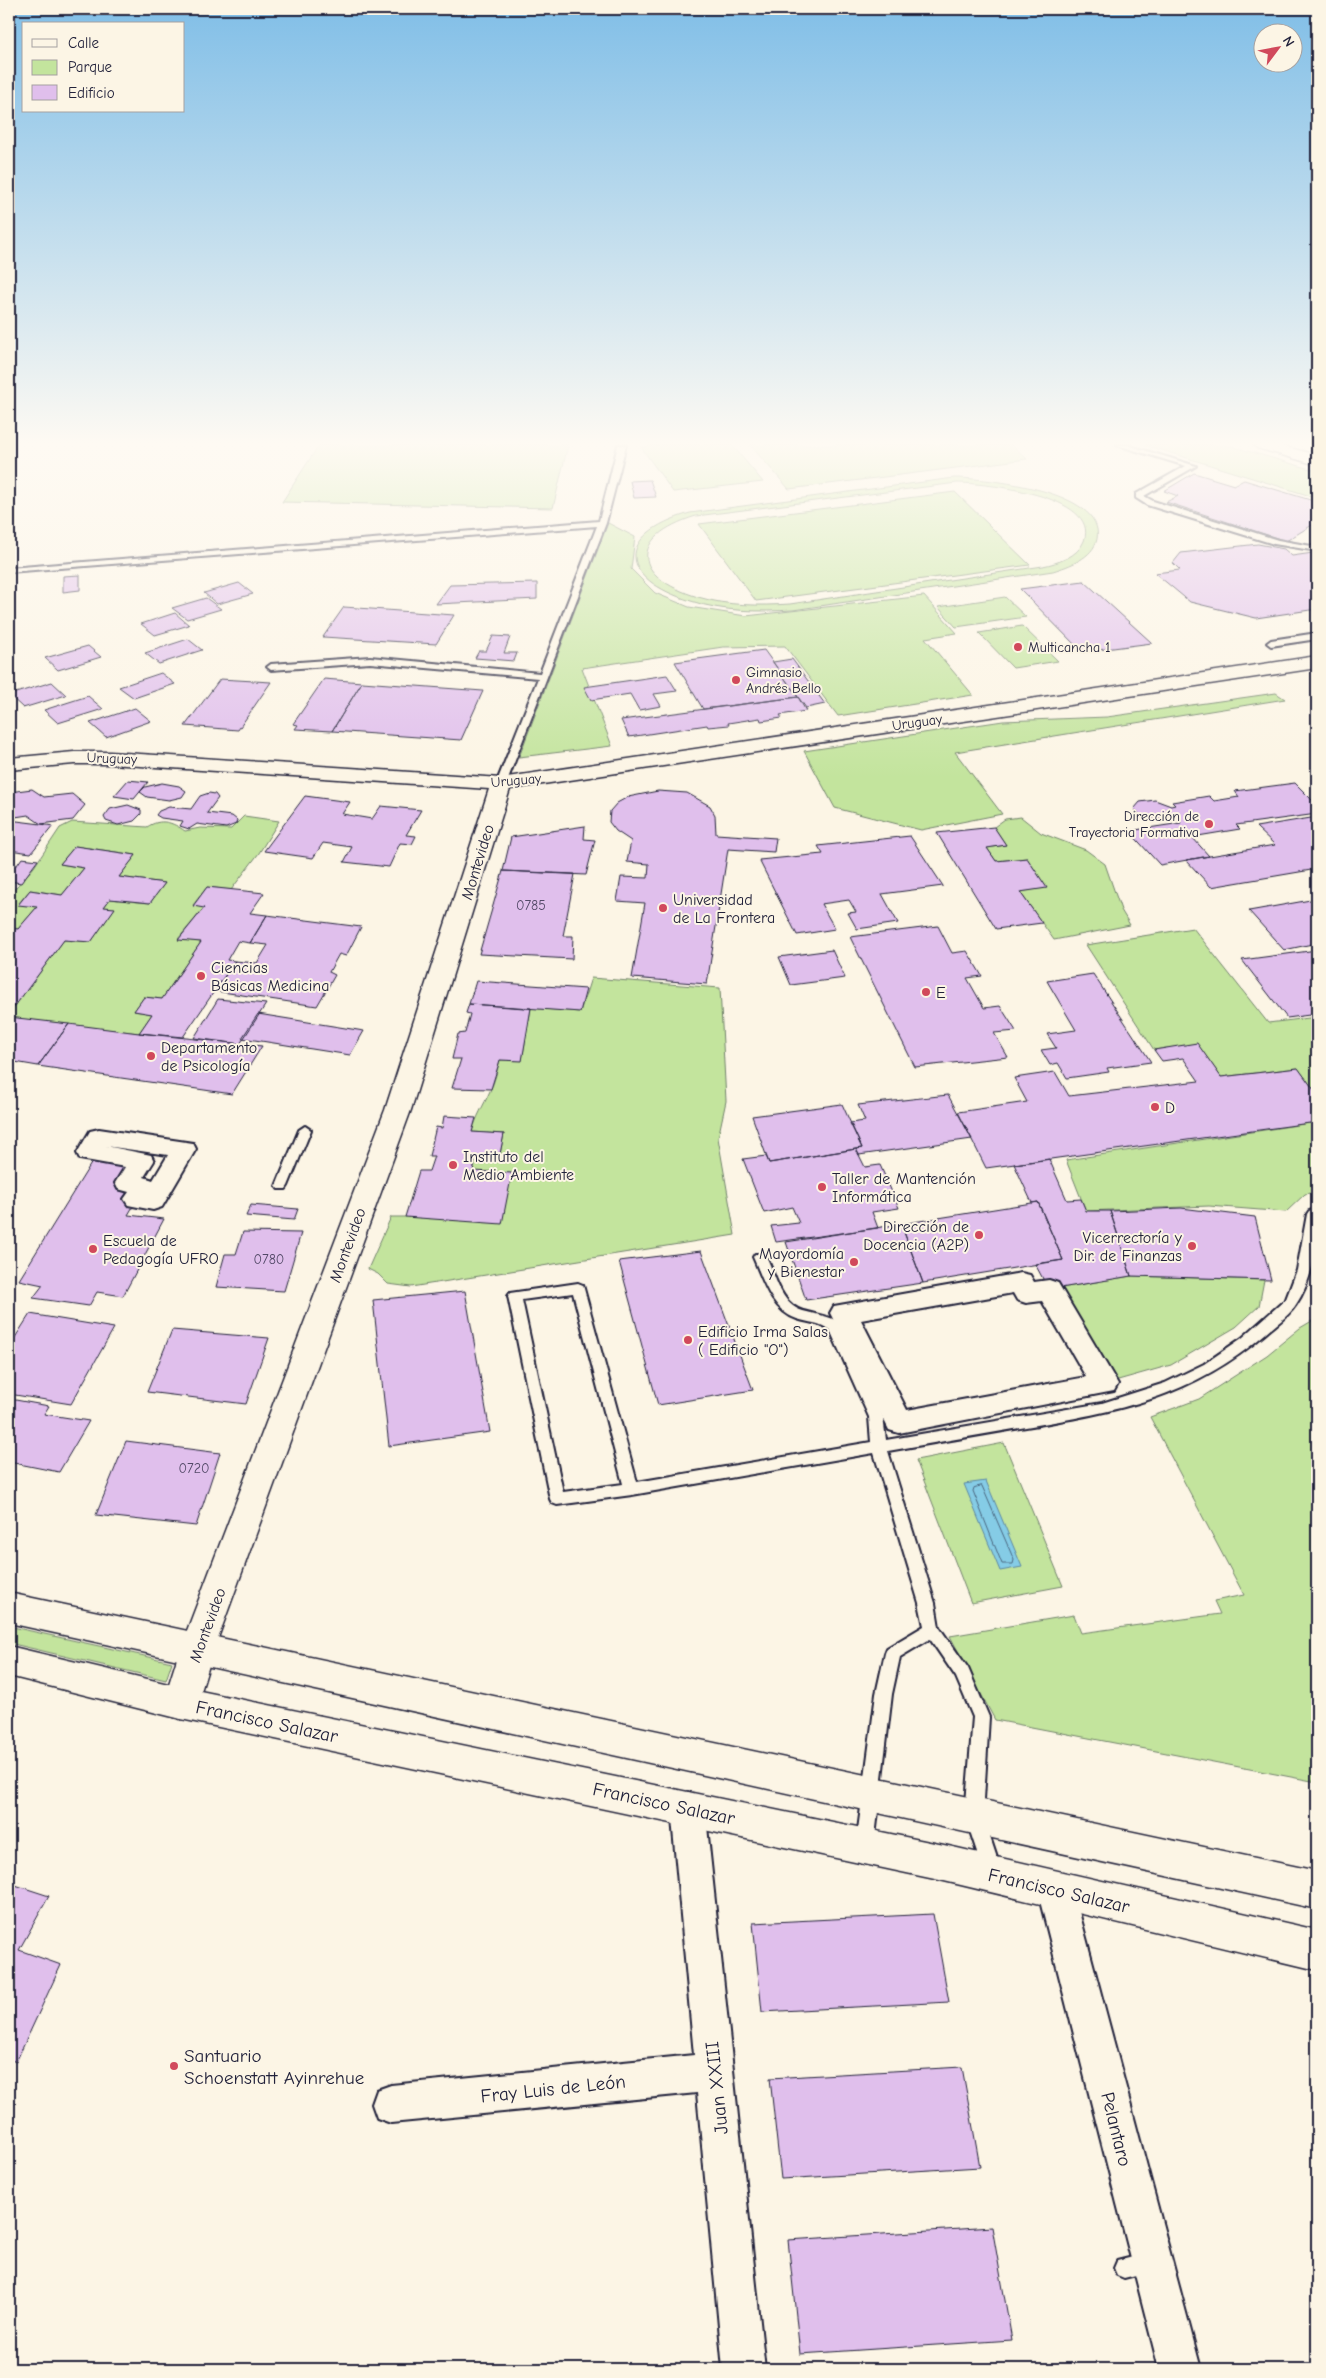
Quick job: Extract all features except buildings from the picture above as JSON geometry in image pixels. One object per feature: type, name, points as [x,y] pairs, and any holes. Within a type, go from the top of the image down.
[{"type":"main road","name":"Uruguay","points":[[9,764],[74,758],[110,758],[501,784],[802,737],[1019,708],[1317,662]]},
{"type":"main road","name":"Uruguay","points":[[1019,708],[1102,706],[1317,676]]},
{"type":"main road","name":"Montevideo","points":[[181,1703],[197,1649],[398,1110],[443,973],[501,784]]},
{"type":"main road","points":[[9,1608],[1317,1890]]},
{"type":"main road","name":"Francisco Salazar","points":[[9,1662],[181,1703],[688,1808],[994,1874],[1317,1950]]},
{"type":"street","points":[[1021,1282],[1026,1293],[1049,1290],[1104,1384],[900,1422],[843,1313],[1021,1282]]},
{"type":"street","name":"Juan XXIII","points":[[688,1808],[744,2369]]},
{"type":"street","name":"Pelantaro","points":[[1055,1889],[1138,2265],[1180,2369]]},
{"type":"street","name":"Fray Luis de León","points":[[391,2104],[714,2072]]},
{"type":"lane","points":[[9,570],[186,556]]},
{"type":"lane","points":[[501,784],[589,556]]},
{"type":"lane","points":[[1271,643],[1317,636]]},
{"type":"lane","points":[[271,667],[370,660],[543,676]]},
{"type":"lane","points":[[282,1186],[305,1130]]},
{"type":"lane","points":[[632,1489],[578,1288],[515,1296],[557,1499],[632,1489],[1102,1408],[1145,1398],[1190,1380],[1253,1337],[1290,1303],[1304,1270],[1314,1214],[1317,1212]]},
{"type":"lane","points":[[760,1257],[783,1305],[796,1313],[826,1320],[834,1327],[876,1417],[879,1446],[927,1603],[932,1629],[962,1673],[981,1717],[974,1816],[994,1874]]},
{"type":"lane","points":[[865,1846],[884,1694],[893,1652],[932,1629]]},
{"type":"green space","points":[[595,556],[633,556],[631,569],[655,593],[689,607],[746,616],[924,596],[957,633],[925,638],[973,695],[838,716],[785,646],[723,647],[582,668],[612,746],[519,757]]},
{"type":"green space","points":[[647,556],[650,568],[660,579],[676,589],[698,597],[744,605],[767,605],[790,604],[1043,566],[1070,556],[1086,556],[1073,564],[1053,571],[793,610],[767,611],[703,605],[667,592],[650,581],[639,569],[635,557]]},
{"type":"green space","points":[[723,556],[1021,556],[1030,565],[756,601]]},
{"type":"green space","points":[[1005,597],[1026,617],[956,627],[938,607]]},
{"type":"green space","name":"Multicancha 1","points":[[1022,626],[1058,661],[1013,668],[979,633]]},
{"type":"green space","points":[[1276,693],[1285,699],[955,752],[1002,814],[921,830],[835,808],[804,751],[1003,721],[1107,717]]},
{"type":"green space","points":[[244,816],[279,821],[259,853],[231,890],[207,887],[193,905],[204,908],[178,939],[201,942],[162,999],[144,997],[134,1011],[152,1014],[139,1033],[9,1018],[9,1014],[64,940],[91,942],[114,909],[104,907],[110,899],[150,903],[165,883],[119,877],[136,855],[75,846],[60,864],[84,868],[62,895],[30,890],[18,904],[37,907],[18,929],[9,928],[9,895],[34,867],[60,828],[72,822],[147,827],[152,824],[166,822],[176,825],[185,831],[200,828],[231,829]]},
{"type":"green space","points":[[1021,817],[1041,833],[1086,850],[1105,864],[1121,910],[1130,925],[1054,940],[1020,892],[1046,887],[1027,858],[996,861],[987,848],[1006,845],[994,827],[1005,819]]},
{"type":"green space","points":[[1193,928],[1268,1023],[1317,1017],[1317,1094],[1298,1068],[1221,1077],[1197,1044],[1154,1050],[1086,945]]},
{"type":"green space","points":[[591,978],[720,988],[726,1101],[718,1138],[735,1235],[411,1287],[388,1284],[378,1274],[368,1269],[391,1217],[405,1217],[473,1171],[476,1158],[499,1159],[504,1134],[472,1132],[488,1096],[500,1060],[522,1060],[531,1008],[580,1012]]},
{"type":"green space","points":[[1317,1122],[1317,1192],[1305,1194],[1286,1212],[1209,1206],[1086,1211],[1066,1160]]},
{"type":"green space","points":[[1131,1276],[1264,1280],[1259,1306],[1236,1327],[1171,1365],[1104,1384],[1049,1290]]},
{"type":"green space","points":[[1317,1318],[1317,1782],[995,1720],[950,1636],[1074,1615],[1081,1633],[1220,1614],[1214,1601],[1244,1595],[1150,1417],[1199,1399],[1267,1355],[1300,1328]]},
{"type":"green space","points":[[1004,1443],[1063,1586],[971,1603],[916,1460]]},
{"type":"green space","points":[[9,1626],[172,1662],[166,1680],[9,1643]]},
{"type":"water","points":[[986,1481],[1022,1567],[1000,1571],[964,1484]]},
{"type":"place","name":"Multicancha 1","points":[[1018,647]]},
{"type":"place","name":"Gimnasio Andrés Bello","points":[[736,680]]},
{"type":"place","name":"Dirección de Trayectoria Formativa","points":[[1209,824]]},
{"type":"place","name":"Universidad de La Frontera","points":[[663,908]]},
{"type":"place","name":"Ciencias Básicas Medicina","points":[[201,976]]},
{"type":"place","name":"E","points":[[926,992]]},
{"type":"place","name":"Departamento de Psicología","points":[[151,1056]]},
{"type":"place","name":"D","points":[[1155,1107]]},
{"type":"place","name":"Instituto del Medio Ambiente","points":[[453,1165]]},
{"type":"place","name":"Taller de Mantención Informática","points":[[822,1187]]},
{"type":"place","name":"Dirección de Docencia (A2P)","points":[[979,1235]]},
{"type":"place","name":"Vicerrectoría y Dir. de Finanzas","points":[[1192,1246]]},
{"type":"place","name":"Escuela de Pedagogía UFRO","points":[[93,1249]]},
{"type":"place","name":"Mayordomía y Bienestar","points":[[854,1262]]},
{"type":"place","name":"Edificio Irma Salas ( Edificio \"O\")","points":[[688,1340]]},
{"type":"place","name":"Santuario Schoenstatt Ayinrehue","points":[[174,2066]]}]
